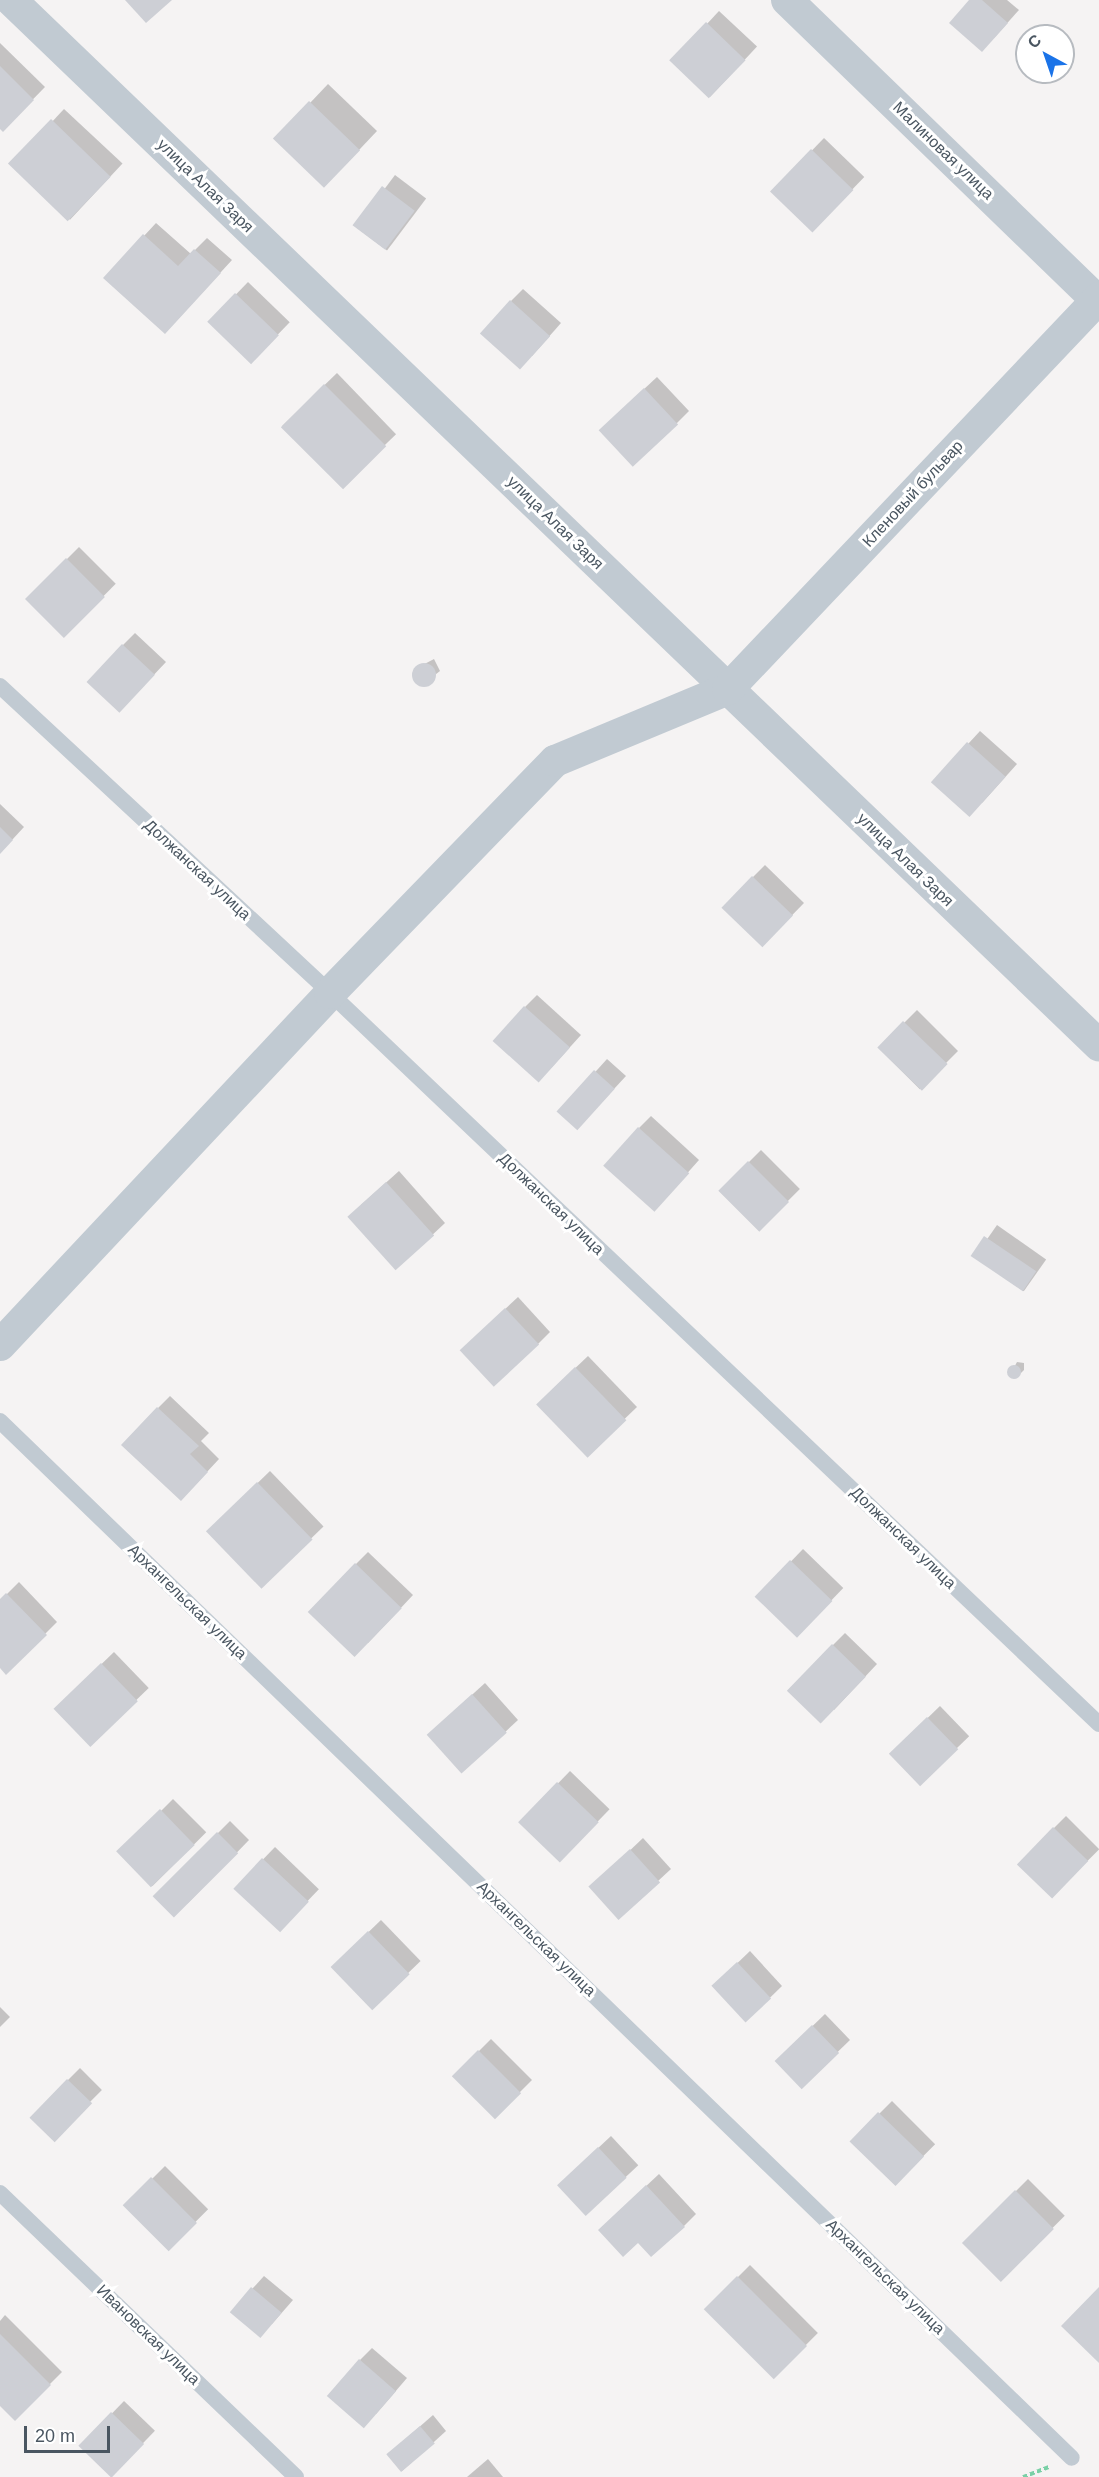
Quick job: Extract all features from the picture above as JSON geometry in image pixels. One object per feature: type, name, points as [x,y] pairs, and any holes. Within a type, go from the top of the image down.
[{"type":"street","name":"улица Алая Заря","points":[[11,0],[1099,1046]]},
{"type":"street","name":"Малиновая улица","points":[[787,0],[1098,300]]},
{"type":"street","name":"Кленовый бульвар","points":[[728,689],[1098,300]]},
{"type":"street","points":[[0,1345],[330,993],[555,761],[728,689]]},
{"type":"lane","name":"Должанская улица","points":[[0,686],[330,993],[1099,1724]]},
{"type":"lane","name":"Архангельская улица","points":[[0,1421],[1072,2458]]},
{"type":"lane","name":"Ивановская улица","points":[[0,2193],[296,2477]]},
{"type":"building","points":[[125,0],[172,0],[146,23]]},
{"type":"building","points":[[969,0],[982,0],[1008,23],[982,52],[949,23]]},
{"type":"building","points":[[706,22],[746,60],[709,98],[669,60]]},
{"type":"building","points":[[0,66],[34,100],[3,132],[0,129]]},
{"type":"building","points":[[309,101],[360,150],[324,188],[273,138]]},
{"type":"building","points":[[51,119],[111,177],[68,221],[8,164]]},
{"type":"building","points":[[811,149],[853,190],[812,232],[770,191]]},
{"type":"building","points":[[382,186],[415,211],[385,250],[353,225]]},
{"type":"building","points":[[143,234],[178,266],[194,249],[221,273],[165,334],[103,278]]},
{"type":"building","points":[[235,293],[279,335],[251,364],[207,322]]},
{"type":"building","points":[[510,300],[550,336],[520,370],[480,333]]},
{"type":"building","points":[[324,384],[386,446],[343,489],[281,427]]},
{"type":"building","points":[[644,388],[678,425],[633,467],[599,430]]},
{"type":"building","points":[[66,558],[105,597],[64,638],[25,599]]},
{"type":"building","points":[[122,644],[155,675],[119,713],[87,682]]},
{"type":"building","points":[[424,663],[432,667],[436,675],[432,683],[424,687],[416,683],[412,675],[416,667]]},
{"type":"building","points":[[967,742],[1006,777],[970,817],[931,782]]},
{"type":"building","points":[[0,827],[13,840],[0,854]]},
{"type":"building","points":[[752,876],[793,916],[762,947],[721,908]]},
{"type":"building","points":[[524,1006],[570,1047],[539,1082],[493,1041]]},
{"type":"building","points":[[903,1021],[948,1064],[922,1091],[877,1048]]},
{"type":"building","points":[[594,1070],[615,1089],[577,1130],[557,1112]]},
{"type":"building","points":[[638,1127],[689,1173],[654,1212],[603,1166]]},
{"type":"building","points":[[748,1161],[789,1202],[759,1232],[718,1191]]},
{"type":"building","points":[[386,1182],[434,1236],[396,1270],[347,1217]]},
{"type":"building","points":[[984,1236],[1036,1271],[1023,1291],[971,1256]]},
{"type":"building","points":[[505,1308],[539,1345],[494,1387],[460,1350]]},
{"type":"building","points":[[1014,1365],[1019,1367],[1021,1372],[1019,1377],[1014,1379],[1009,1377],[1007,1372],[1009,1367]]},
{"type":"building","points":[[575,1367],[626,1420],[588,1458],[536,1405]]},
{"type":"building","points":[[157,1407],[199,1446],[190,1454],[208,1472],[181,1501],[121,1445]]},
{"type":"building","points":[[257,1482],[313,1540],[261,1589],[206,1531]]},
{"type":"building","points":[[790,1560],[832,1601],[797,1638],[755,1597]]},
{"type":"building","points":[[355,1563],[402,1608],[355,1657],[308,1612]]},
{"type":"building","points":[[6,1593],[47,1635],[6,1675],[0,1668],[0,1599]]},
{"type":"building","points":[[832,1644],[866,1677],[821,1723],[787,1691]]},
{"type":"building","points":[[101,1663],[138,1701],[90,1747],[54,1709]]},
{"type":"building","points":[[472,1694],[507,1733],[461,1773],[427,1735]]},
{"type":"building","points":[[927,1717],[958,1749],[920,1786],[889,1754]]},
{"type":"building","points":[[557,1782],[599,1822],[560,1863],[518,1822]]},
{"type":"building","points":[[160,1809],[195,1845],[151,1887],[116,1851]]},
{"type":"building","points":[[1053,1827],[1088,1861],[1052,1898],[1017,1864]]},
{"type":"building","points":[[217,1832],[238,1853],[174,1918],[153,1896]]},
{"type":"building","points":[[630,1849],[660,1882],[618,1920],[588,1886]]},
{"type":"building","points":[[262,1858],[309,1902],[280,1932],[233,1889]]},
{"type":"building","points":[[368,1931],[410,1974],[372,2010],[331,1967]]},
{"type":"building","points":[[737,1962],[771,1999],[746,2022],[711,1986]]},
{"type":"building","points":[[812,2025],[839,2053],[802,2089],[775,2061]]},
{"type":"building","points":[[478,2050],[521,2093],[495,2119],[452,2076]]},
{"type":"building","points":[[67,2079],[92,2103],[55,2142],[29,2118]]},
{"type":"building","points":[[878,2112],[924,2156],[896,2186],[850,2141]]},
{"type":"building","points":[[598,2147],[627,2178],[586,2216],[557,2185]]},
{"type":"building","points":[[151,2177],[197,2223],[169,2251],[123,2205]]},
{"type":"building","points":[[646,2185],[685,2227],[651,2257],[638,2243],[623,2257],[598,2230]]},
{"type":"building","points":[[1015,2190],[1054,2229],[1001,2282],[962,2243]]},
{"type":"building","points":[[737,2276],[807,2346],[774,2379],[704,2309]]},
{"type":"building","points":[[251,2287],[282,2313],[260,2338],[230,2312]]},
{"type":"building","points":[[1099,2287],[1099,2363],[1061,2326]]},
{"type":"building","points":[[0,2334],[51,2385],[15,2421],[0,2406]]},
{"type":"building","points":[[359,2359],[396,2391],[364,2428],[327,2396]]},
{"type":"building","points":[[111,2412],[144,2444],[112,2477],[78,2446]]},
{"type":"building","points":[[420,2426],[435,2444],[401,2472],[386,2454]]}]
